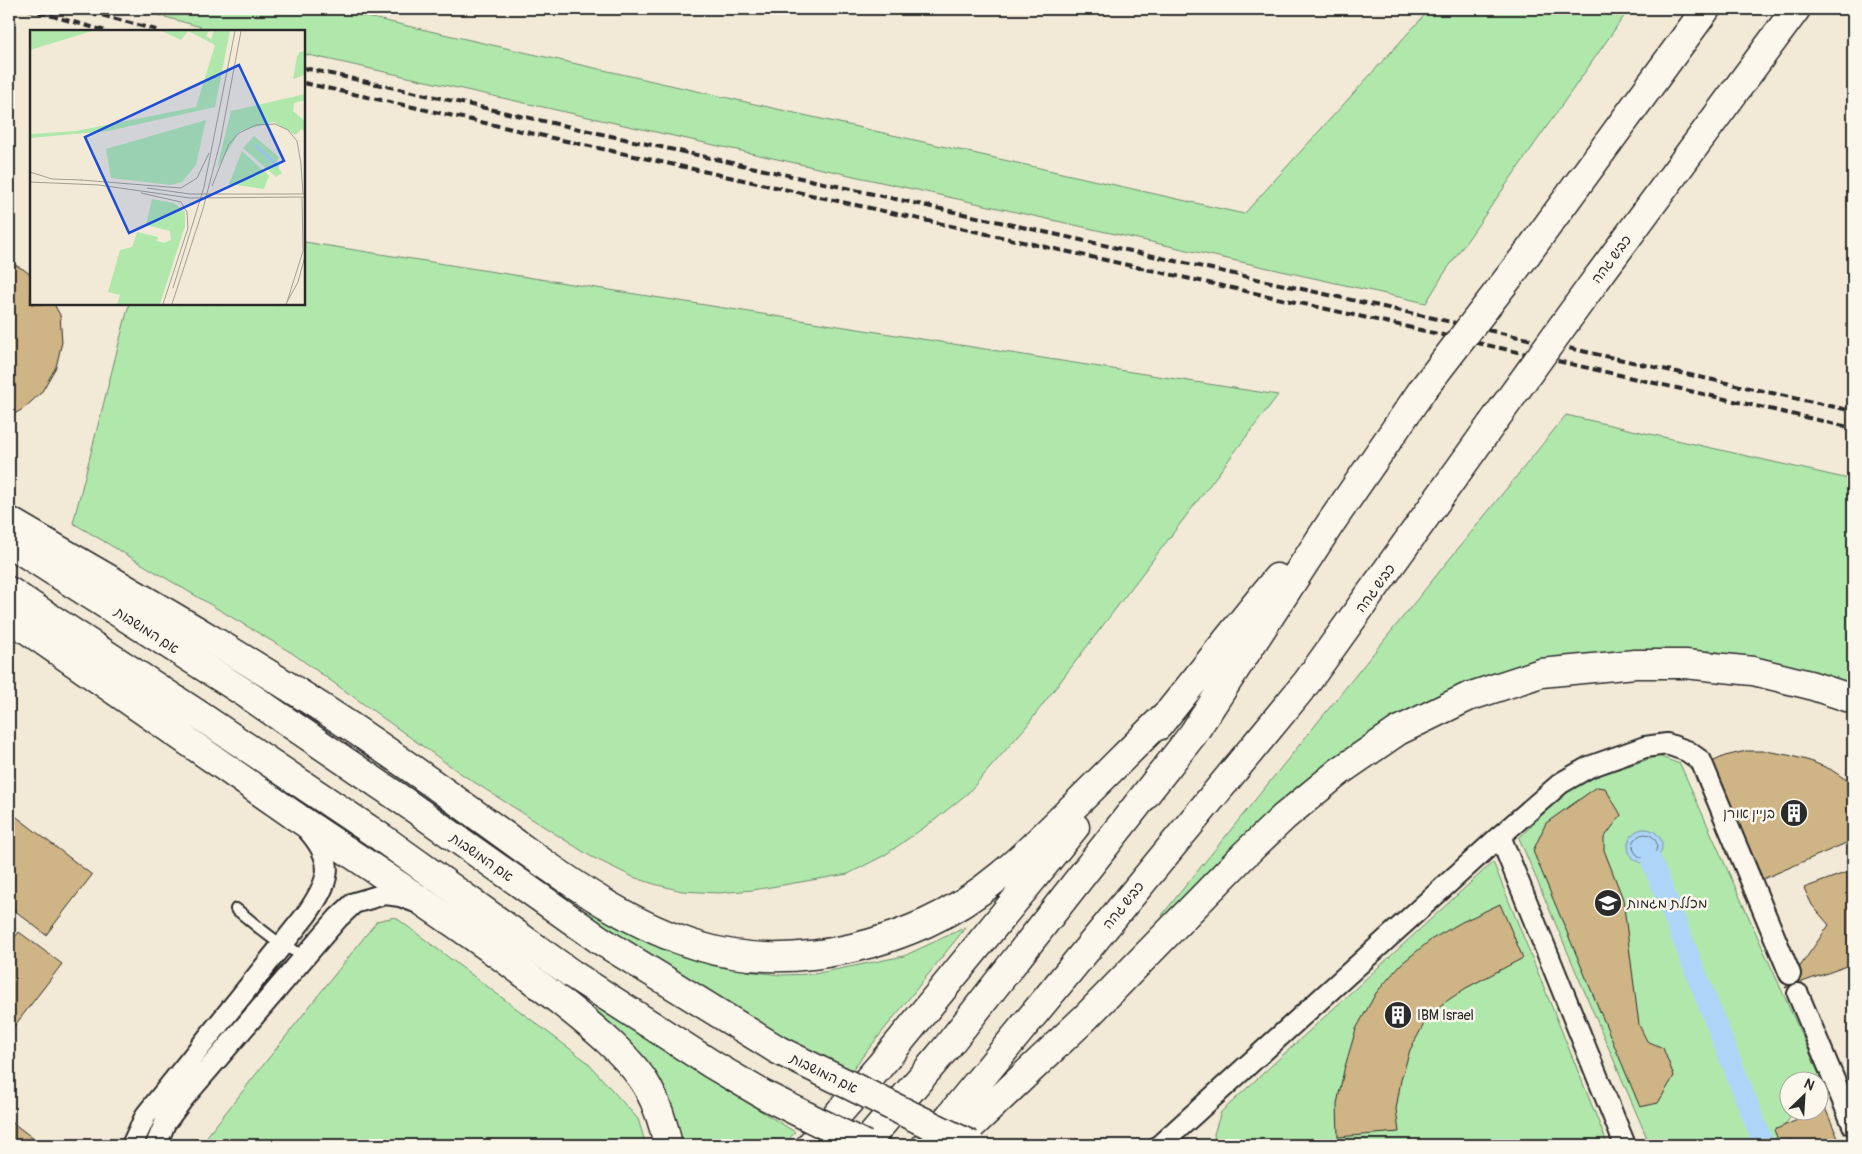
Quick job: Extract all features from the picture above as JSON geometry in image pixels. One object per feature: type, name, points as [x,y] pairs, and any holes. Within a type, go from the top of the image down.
[{"type":"main road","points":[[9,591],[196,712],[382,838],[572,974],[764,1095],[864,1145],[947,1048],[1193,734],[1423,389],[1526,255],[1706,9]]},
{"type":"main road","name":"כביש גהה","points":[[926,1145],[1307,682],[1598,277],[1796,9]]},
{"type":"main road","points":[[811,1145],[879,1067],[1376,457]]},
{"type":"main road","points":[[9,522],[217,643],[347,723],[592,896],[671,936],[715,951],[758,956],[804,956],[845,950],[926,923],[969,900],[1015,865],[1169,712]]},
{"type":"main road","name":"אם המושבות","points":[[9,543],[245,693],[405,802],[600,940],[778,1050],[971,1145]]},
{"type":"main road","points":[[9,617],[525,973],[584,1019],[626,1060],[648,1087],[661,1117],[668,1145]]},
{"type":"main road","points":[[951,1145],[1085,1018],[1284,816],[1340,771],[1398,731],[1468,698],[1541,673],[1635,664],[1685,664],[1753,671],[1810,685],[1853,700]]},
{"type":"street","points":[[1160,1145],[1500,836],[1561,784],[1589,767],[1644,747],[1667,744],[1687,751],[1701,762],[1790,974]]},
{"type":"street","points":[[132,1145],[146,1115],[282,945],[323,890],[327,876],[327,864],[322,849],[295,816]]},
{"type":"street","points":[[1500,836],[1625,1145]]},
{"type":"street","points":[[156,1145],[165,1123],[182,1100],[338,918],[354,903],[385,894],[400,896],[431,909]]},
{"type":"street","points":[[1798,994],[1853,1125]]},
{"type":"street","points":[[1185,1145],[1188,1130],[1196,1113]]},
{"type":"lane","points":[[236,909],[282,945],[294,952],[306,955]]},
{"type":"green space","points":[[137,9],[332,9],[1244,214],[1430,9],[1629,9],[1443,275],[1426,303],[305,54],[305,30],[211,30]]},
{"type":"green space","points":[[305,242],[1278,395],[1025,728],[968,793],[936,819],[885,855],[848,874],[753,890],[718,893],[682,891],[633,877],[590,856],[463,775],[292,653],[73,523],[129,305],[305,305]]},
{"type":"green space","points":[[1566,415],[1853,480],[1853,686],[1791,665],[1712,651],[1644,653],[1430,702],[1169,924],[1162,915]]},
{"type":"green space","points":[[1658,756],[1680,764],[1818,1072],[1780,1072],[1780,1122],[1787,1122],[1771,1145],[1650,1145],[1519,838],[1571,785]]},
{"type":"green space","points":[[1493,862],[1608,1145],[1215,1145],[1214,1134],[1221,1112]]},
{"type":"green space","points":[[597,907],[706,959],[746,971],[780,975],[814,974],[904,956],[966,927],[847,1076],[579,915]]},
{"type":"green space","points":[[395,917],[586,1061],[638,1119],[646,1145],[206,1145],[208,1135],[377,921]]},
{"type":"green space","points":[[600,1003],[692,1069],[795,1132],[784,1145],[680,1145],[587,1017]]},
{"type":"water","points":[[1645,829],[1652,830],[1657,834],[1661,839],[1661,853],[1657,858],[1652,862],[1645,863],[1638,862],[1633,858],[1629,853],[1628,846],[1629,839],[1633,834],[1638,830]]},
{"type":"building","points":[[9,262],[30,274],[30,305],[55,305],[60,315],[62,342],[56,367],[41,393],[23,409],[9,417]]},
{"type":"building","name":"בניין אורן","points":[[1746,751],[1766,751],[1810,761],[1830,769],[1848,781],[1853,786],[1853,840],[1763,879],[1712,762],[1725,756]]},
{"type":"building","points":[[1597,787],[1605,788],[1621,815],[1604,838],[1604,850],[1623,899],[1639,1025],[1647,1041],[1663,1048],[1674,1076],[1658,1103],[1640,1107],[1533,851],[1546,823]]},
{"type":"building","points":[[9,811],[92,875],[46,935],[9,906]]},
{"type":"building","points":[[1853,870],[1853,964],[1785,988],[1829,925],[1812,905],[1804,888]]},
{"type":"building","name":"IBM Israel","points":[[1500,904],[1523,958],[1466,988],[1441,1005],[1424,1024],[1410,1050],[1401,1080],[1396,1109],[1399,1132],[1338,1137],[1337,1104],[1344,1070],[1356,1029],[1376,993],[1401,964],[1432,939]]},
{"type":"building","points":[[19,932],[62,964],[9,1033],[9,945]]},
{"type":"building","points":[[9,1120],[42,1145],[9,1145]]},
{"type":"building","points":[[1830,1120],[1841,1145],[1792,1145],[1791,1140],[1780,1144],[1774,1130],[1793,1122],[1830,1122]]},
{"type":"waterway","points":[[1652,862],[1764,1145]]},
{"type":"railway","points":[[27,9],[102,30]]},
{"type":"railway","points":[[79,9],[156,30]]},
{"type":"railway","points":[[305,68],[1853,411]]},
{"type":"railway","points":[[305,83],[1381,321],[1853,428]]},
{"type":"place","name":"בניין אורן","points":[[1794,813]]},
{"type":"place","name":"מכללת מגמות","points":[[1608,903]]},
{"type":"place","name":"IBM Israel","points":[[1398,1015]]}]
